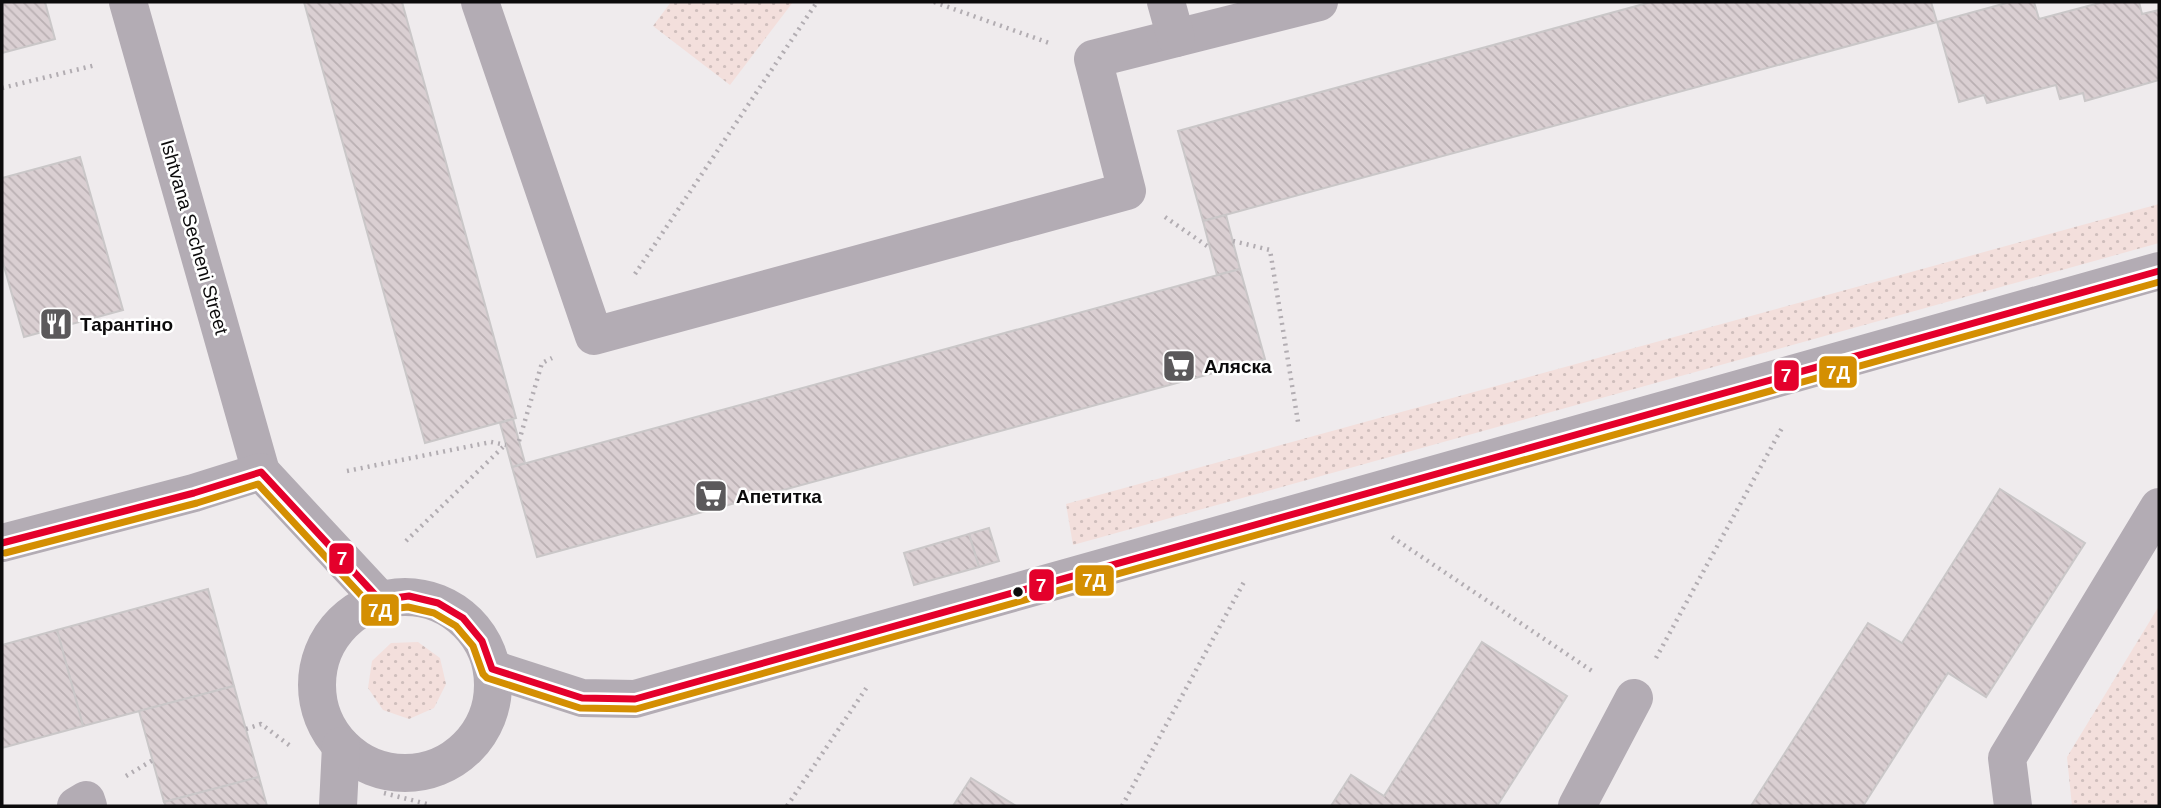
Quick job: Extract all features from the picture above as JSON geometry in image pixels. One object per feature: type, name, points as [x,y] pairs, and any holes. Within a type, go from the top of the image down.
[{"type":"street","name":"Ishtvana Secheni Street","points":[[128,2],[261,472]]},
{"type":"street","points":[[480,2],[594,336],[1127,191],[1093,59],[1319,2]]},
{"type":"street","points":[[1166,2],[1176,38]]},
{"type":"street","points":[[492,669],[582,698],[635,699],[2159,271]]},
{"type":"street","points":[[2,543],[194,493],[261,472],[380,600]]},
{"type":"street","points":[[2013,806],[2007,758],[2159,506]]},
{"type":"street","points":[[410,596],[438,603],[463,618],[482,641],[492,669],[493,697],[485,724],[468,747],[446,764],[418,772],[390,773],[363,763],[341,746],[327,729],[316,680],[321,653],[335,629],[355,611],[380,600],[410,596]]},
{"type":"street","points":[[1577,806],[1634,698]]},
{"type":"street","points":[[338,806],[341,746]]},
{"type":"street","points":[[76,806],[86,800],[88,806]]},
{"type":"path","points":[[519,441],[542,363],[594,336],[817,2]]},
{"type":"path","points":[[934,2],[1093,59]]},
{"type":"path","points":[[2,88],[143,54]]},
{"type":"path","points":[[1127,191],[1210,248]]},
{"type":"path","points":[[1233,241],[1270,250],[1298,422]]},
{"type":"path","points":[[1392,537],[1634,698],[1788,416]]},
{"type":"path","points":[[347,471],[491,442],[506,445],[406,541]]},
{"type":"path","points":[[1122,806],[1244,582]]},
{"type":"path","points":[[787,806],[869,684]]},
{"type":"shaded area","points":[[671,2],[793,2],[730,85],[653,26]]},
{"type":"shaded area","points":[[2159,204],[2159,243],[1073,545],[1066,504]]},
{"type":"shaded area","points":[[2159,606],[2159,806],[2072,806],[2067,757]]},
{"type":"shaded area","points":[[418,642],[440,658],[446,684],[434,708],[409,719],[383,710],[368,688],[372,661],[391,643]]},
{"type":"building","points":[[2,2],[45,2],[55,39],[2,53]]},
{"type":"building","points":[[304,2],[402,2],[516,418],[425,443]]},
{"type":"building","points":[[1651,2],[1931,2],[1937,22],[1203,221],[1178,131]]},
{"type":"building","points":[[2010,2],[2034,2],[2039,19],[2103,2],[2139,2],[2142,14],[2159,10],[2159,80],[2085,101],[2083,93],[2060,99],[2056,85],[1987,103],[1984,95],[1959,102],[1937,22]]},
{"type":"building","points":[[80,157],[123,310],[24,337],[2,259],[2,178]]},
{"type":"building","points":[[1226,215],[1240,269],[1217,275],[1203,221]]},
{"type":"building","points":[[1240,269],[1265,359],[537,557],[512,467]]},
{"type":"building","points":[[513,419],[525,463],[512,467],[500,423]]},
{"type":"building","points":[[2000,489],[2085,543],[1986,697],[1948,673],[1863,806],[1751,806],[1868,623],[1902,643]]},
{"type":"building","points":[[989,528],[999,561],[979,567],[969,534]]},
{"type":"building","points":[[969,534],[979,567],[914,585],[904,553]]},
{"type":"building","points":[[208,589],[234,686],[83,726],[57,630]]},
{"type":"building","points":[[57,630],[83,726],[2,748],[2,645]]},
{"type":"building","points":[[1482,642],[1567,696],[1497,806],[1331,806],[1351,775],[1384,796]]},
{"type":"building","points":[[234,686],[259,777],[164,802],[139,711]]},
{"type":"building","points":[[259,777],[267,806],[166,806],[164,802]]},
{"type":"building","points":[[971,778],[1016,806],[953,806]]},
{"type":"transit line","name":"7","points":[[2,543],[194,493],[261,472],[380,600],[409,596],[438,603],[463,618],[482,641],[492,669],[582,698],[635,699],[2159,271]]},
{"type":"transit line","name":"7Д","points":[[5,553],[197,503],[258,484],[373,608],[380,610],[408,607],[434,613],[456,626],[473,646],[487,678],[580,708],[636,709],[2159,282]]},
{"type":"place","name":"Тарантіно","points":[[56,324]]},
{"type":"place","name":"Аляска","points":[[1179,366]]},
{"type":"place","name":"Апетитка","points":[[711,496]]}]
